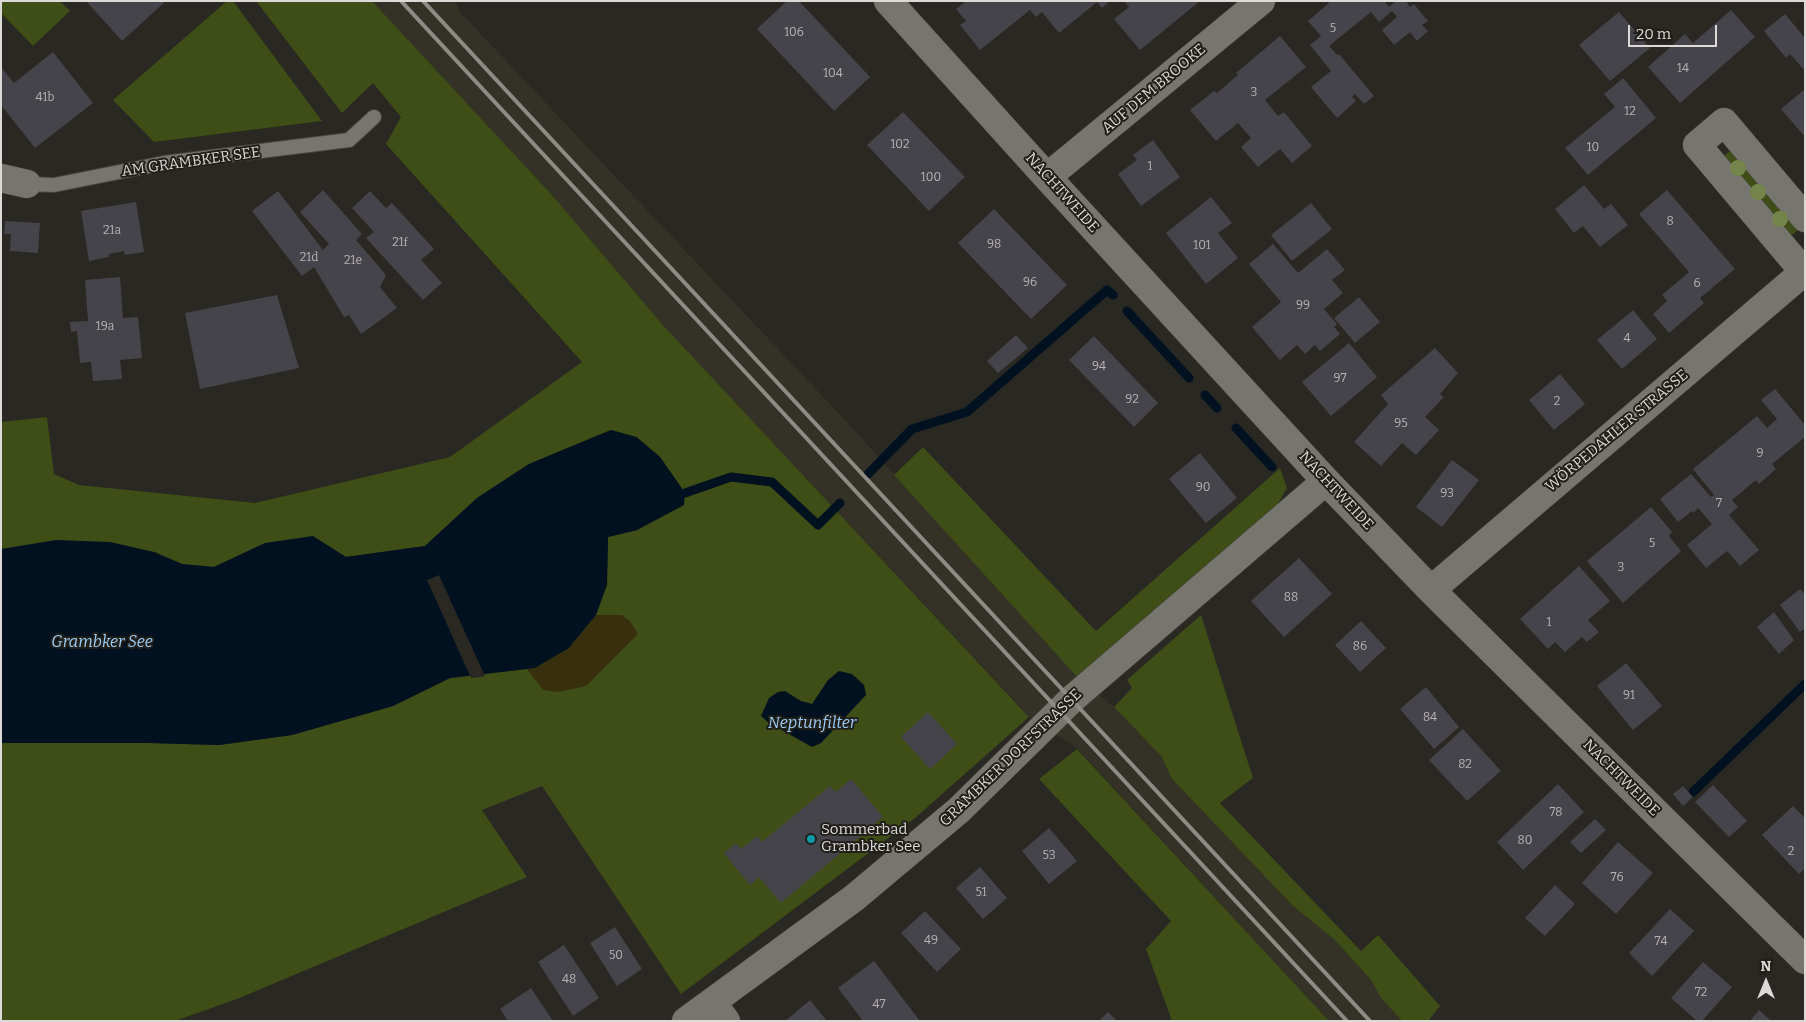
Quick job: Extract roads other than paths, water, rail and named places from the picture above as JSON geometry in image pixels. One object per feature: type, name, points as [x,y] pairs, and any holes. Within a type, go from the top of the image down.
[{"type":"street","name":"NACHTWEIDE","points":[[888,1],[1047,178],[1326,481],[1431,590],[1805,960]]},
{"type":"street","name":"AUF DEM BROOKE","points":[[1047,178],[1261,1]]},
{"type":"street","name":"WÖRPEDAHLER STRASSE","points":[[1431,590],[1804,271],[1697,145],[1724,122],[1805,218]]},
{"type":"street","name":"GRAMBKER DORFSTRASSE","points":[[686,1021],[719,1012],[959,810],[1072,699],[1326,481]]},
{"type":"lane","name":"AM GRAMBKER SEE","points":[[14,181],[54,185],[164,163],[349,140],[374,117]]},
{"type":"water","name":"Grambker See","points":[[611,430],[636,437],[660,457],[685,493],[684,505],[637,530],[608,537],[607,585],[596,615],[569,648],[535,668],[450,678],[393,706],[292,735],[219,745],[1,743],[1,549],[56,540],[110,542],[154,552],[182,564],[214,567],[265,543],[313,536],[346,557],[425,546],[477,498],[529,464]]},
{"type":"water","name":"Neptunfilter","points":[[839,671],[852,674],[864,685],[866,695],[821,743],[812,747],[769,723],[761,716],[769,698],[778,692],[785,691],[801,701],[812,704],[828,680]]},
{"type":"waterway","points":[[868,474],[912,429],[967,412],[1107,290],[1113,295]]},
{"type":"waterway","points":[[1127,311],[1189,378]]},
{"type":"waterway","points":[[1205,395],[1217,408]]},
{"type":"waterway","points":[[1236,428],[1272,467]]},
{"type":"waterway","points":[[685,493],[731,477],[772,482],[818,525],[840,503]]},
{"type":"waterway","points":[[1693,792],[1805,684]]},
{"type":"railway","points":[[401,1],[1347,1021]]},
{"type":"railway","points":[[423,1],[1370,1021]]},
{"type":"place","name":"Sommerbad Grambker See","points":[[811,839]]}]
